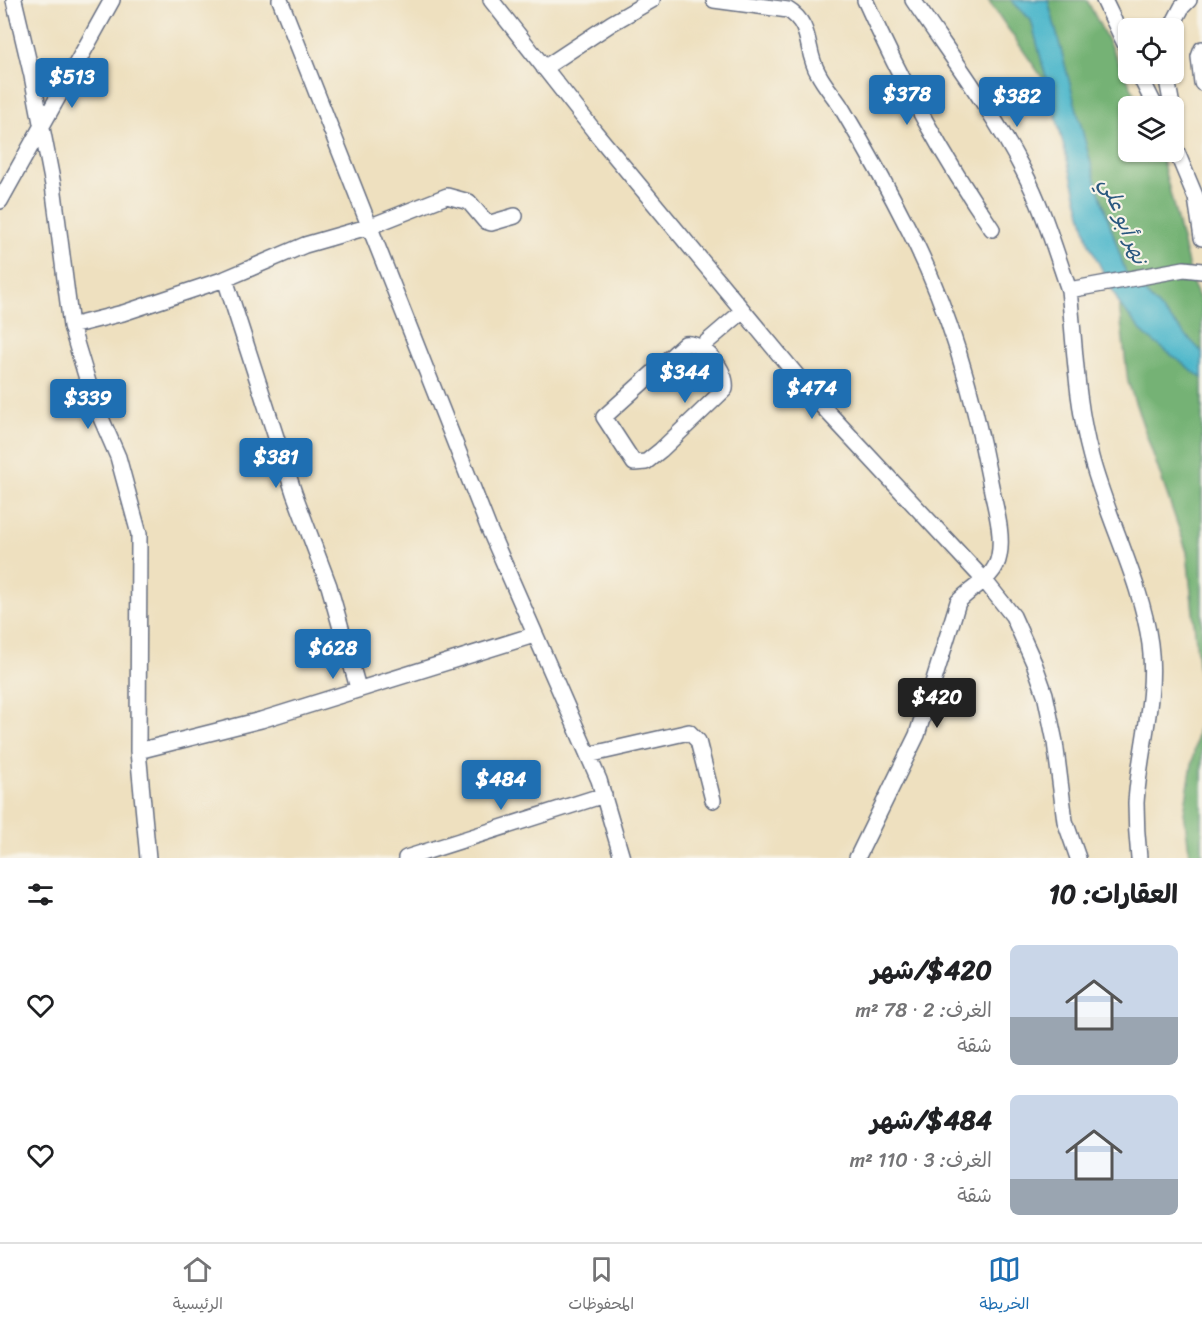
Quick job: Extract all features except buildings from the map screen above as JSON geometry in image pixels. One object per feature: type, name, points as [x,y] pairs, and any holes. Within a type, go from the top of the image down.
[{"type":"street","points":[[14,0],[42,128],[62,244],[71,326],[94,402],[118,457],[139,534],[138,752],[148,858]]},
{"type":"street","points":[[0,201],[6,179],[42,128],[112,0]]},
{"type":"street","points":[[280,0],[370,226],[409,332],[534,635],[604,795],[622,858]]},
{"type":"street","points":[[491,0],[544,68],[822,406],[985,581],[1013,616],[1045,693],[1055,742],[1065,821],[1078,858]]},
{"type":"street","points":[[544,68],[612,23],[652,0]]},
{"type":"street","points":[[714,0],[775,7],[796,15],[807,31],[817,73],[841,108],[910,232],[952,335],[978,421],[1001,545],[999,559],[985,581],[969,590],[958,602],[917,735],[857,858]]},
{"type":"street","points":[[865,0],[911,101],[951,169],[992,229]]},
{"type":"street","points":[[913,0],[979,95],[1023,169],[1040,206],[1069,290],[1073,355],[1083,428],[1105,506],[1141,604],[1150,648],[1149,702],[1136,803],[1139,858]]},
{"type":"street","points":[[1104,0],[1118,29]]},
{"type":"street","points":[[1176,18],[1189,0]]},
{"type":"street","points":[[1202,49],[1199,57],[1202,83]]},
{"type":"street","points":[[1181,162],[1196,198],[1202,237]]},
{"type":"street","points":[[71,326],[123,313],[225,279],[305,245],[370,226],[453,195],[469,202],[485,221],[491,223],[515,216]]},
{"type":"street","points":[[1069,290],[1184,269],[1202,271]]},
{"type":"street","points":[[225,279],[294,493],[329,586],[358,688]]},
{"type":"street","points":[[701,347],[743,311]]},
{"type":"street","points":[[685,344],[696,344],[701,347],[723,373],[725,388],[661,450],[646,462],[634,463],[604,421],[606,412],[685,344]]},
{"type":"street","points":[[138,752],[261,720],[534,635]]},
{"type":"street","points":[[588,755],[689,732],[698,741],[713,800]]},
{"type":"street","points":[[406,858],[423,856],[604,795]]},
{"type":"green space","points":[[988,0],[1087,0],[1118,61],[1118,84],[1130,84],[1136,96],[1118,96],[1118,162],[1162,162],[1193,284],[1202,304],[1202,703],[1187,552],[1128,382],[1109,219],[1055,96]]},
{"type":"green space","points":[[1202,704],[1202,858],[1190,858],[1184,812]]},
{"type":"water","points":[[1011,0],[1048,0],[1095,179],[1126,273],[1202,352],[1202,378],[1145,335],[1120,305],[1089,244],[1031,20]]},
{"type":"water label","name":"نهر أبو علي","points":[[1124,221]]}]
